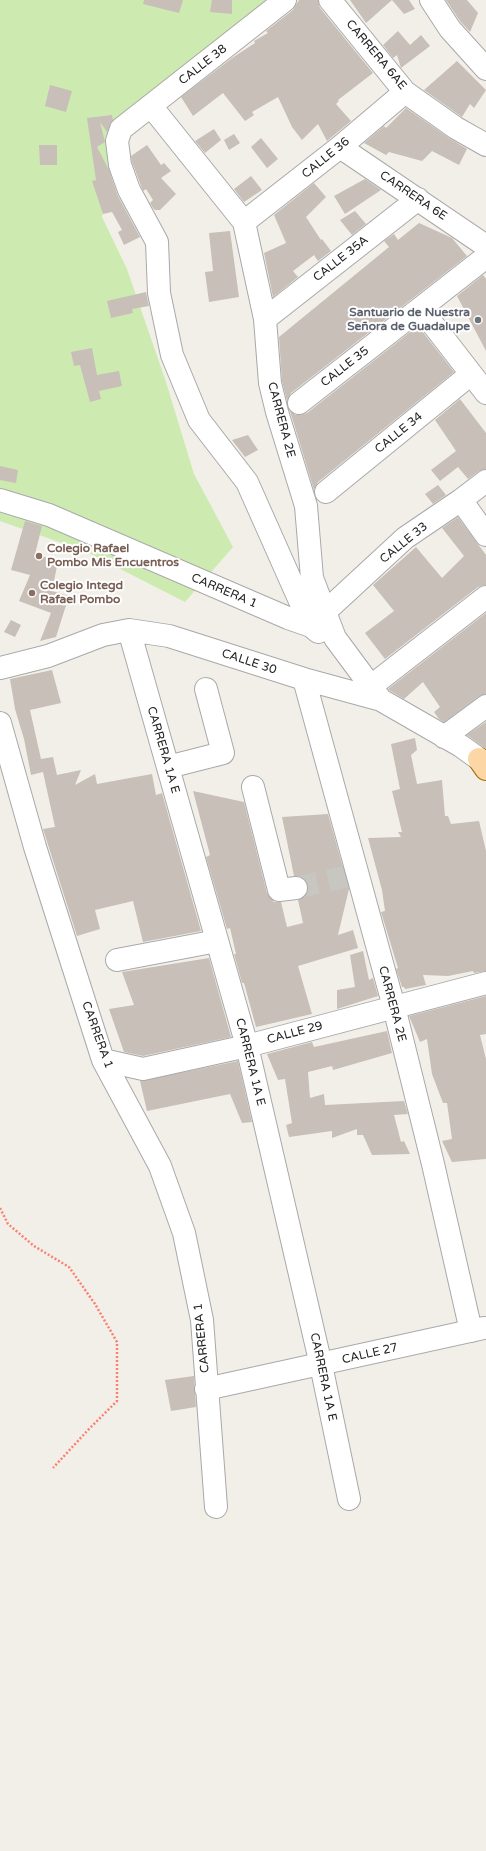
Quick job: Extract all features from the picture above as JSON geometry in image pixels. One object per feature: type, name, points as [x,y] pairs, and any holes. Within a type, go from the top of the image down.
[{"type":"street","name":"CALLE 38","points":[[285,0],[121,129],[117,141],[120,166],[129,190],[157,242],[159,293],[172,354],[198,420],[247,482],[320,621]]},
{"type":"street","name":"CARRERA 6AE","points":[[330,0],[405,92],[456,128],[486,145]]},
{"type":"street","points":[[432,0],[450,28],[486,69]]},
{"type":"street","name":"CALLE 36","points":[[244,222],[340,147],[405,92]]},
{"type":"street","name":"CARRERA 2E","points":[[151,106],[244,222],[265,319],[270,384],[277,412],[306,506],[312,578],[320,621],[335,638],[376,693]]},
{"type":"street","name":"CARRERA 6E","points":[[340,147],[486,246]]},
{"type":"street","name":"CALLE 35A","points":[[265,319],[418,199]]},
{"type":"street","name":"CALLE 35","points":[[299,403],[486,257]]},
{"type":"street","points":[[421,309],[486,393]]},
{"type":"street","name":"CALLE 34","points":[[326,492],[471,374]]},
{"type":"street","name":"CALLE 33","points":[[320,621],[405,538],[461,500],[486,480]]},
{"type":"street","name":"CARRERA 1","points":[[0,500],[49,515],[288,618],[320,621]]},
{"type":"street","points":[[461,500],[486,535]]},
{"type":"street","points":[[376,693],[486,597]]},
{"type":"street","name":"CALLE 30","points":[[0,668],[48,656],[103,635],[129,630],[169,636],[304,679],[376,693],[444,737],[461,746],[484,763]]},
{"type":"street","name":"CARRERA 1A E","points":[[129,630],[247,1046],[321,1365],[349,1499]]},
{"type":"street","name":"CARRERA 2E","points":[[304,679],[353,875],[394,1008],[433,1164],[479,1329]]},
{"type":"street","points":[[168,767],[223,753],[206,689]]},
{"type":"street","points":[[444,737],[486,706]]},
{"type":"street","name":"CARRERA 1","points":[[0,723],[35,847],[103,1060],[160,1166],[184,1233],[202,1320],[216,1507]]},
{"type":"street","points":[[252,787],[279,890],[296,888]]},
{"type":"street","points":[[117,960],[217,941]]},
{"type":"street","name":"CALLE 29","points":[[103,1060],[143,1069],[247,1046],[486,983]]},
{"type":"street","name":"CALLE 27","points":[[206,1389],[321,1365],[479,1329]]},
{"type":"path","points":[[0,1208],[8,1224],[34,1246],[69,1267],[95,1304],[118,1342],[117,1402],[88,1430],[53,1468]]},
{"type":"green space","points":[[0,0],[270,0],[121,129],[102,217],[127,269],[166,382],[194,474],[233,547],[185,602],[87,552],[0,521]]},
{"type":"building","points":[[144,0],[183,0],[179,13],[143,4]]},
{"type":"building","points":[[212,0],[232,0],[232,14],[210,12]]},
{"type":"building","points":[[299,0],[318,0],[320,8],[373,73],[338,100],[339,101],[336,104],[351,121],[327,141],[318,124],[302,140],[292,127],[278,97],[252,112],[254,115],[245,121],[223,93],[193,116],[181,97],[232,58],[255,43],[254,41],[268,33],[266,31],[293,10]]},
{"type":"building","points":[[350,0],[392,0],[366,23]]},
{"type":"building","points":[[392,0],[409,0],[415,9],[404,14]]},
{"type":"building","points":[[446,0],[467,0],[478,13],[470,32],[460,21]]},
{"type":"building","points":[[398,31],[410,45],[421,35],[430,46],[401,68],[397,55],[393,58],[383,45]]},
{"type":"building","points":[[457,61],[486,90],[474,108],[470,104],[462,117],[424,90]]},
{"type":"building","points":[[50,85],[72,91],[66,112],[45,106]]},
{"type":"building","points":[[406,108],[467,149],[459,165],[432,151],[422,161],[389,152],[386,155],[364,143],[384,126],[386,128]]},
{"type":"building","points":[[112,115],[113,120],[107,132],[100,122],[105,142],[97,147],[109,170],[118,196],[140,237],[124,245],[118,232],[122,230],[112,212],[103,214],[92,181],[96,180],[87,118]]},
{"type":"building","points":[[214,129],[221,140],[205,153],[195,141]]},
{"type":"building","points":[[234,134],[240,143],[229,150],[224,140]]},
{"type":"building","points":[[261,138],[278,159],[267,168],[251,147]]},
{"type":"building","points":[[39,145],[57,145],[57,165],[40,165]]},
{"type":"building","points":[[147,145],[161,165],[164,163],[171,171],[161,178],[176,194],[160,210],[155,210],[153,208],[150,203],[153,200],[146,189],[143,191],[132,162],[131,156]]},
{"type":"building","points":[[251,176],[262,190],[244,202],[234,189]]},
{"type":"building","points":[[365,179],[381,190],[345,214],[334,196]]},
{"type":"building","points":[[314,183],[326,197],[306,217],[321,240],[322,239],[331,251],[318,261],[314,255],[293,271],[298,277],[273,297],[264,253],[286,243],[274,215]]},
{"type":"building","points":[[355,211],[366,224],[352,235],[340,220]]},
{"type":"building","points":[[419,223],[452,238],[467,256],[291,393],[287,401],[282,381],[279,337],[389,247],[384,241],[394,234],[398,240]]},
{"type":"building","points":[[230,231],[239,297],[209,302],[205,272],[213,271],[209,233]]},
{"type":"building","name":"Santuario de Nuestra Señora de Guadalupe","points":[[483,275],[486,279],[486,351],[457,296]]},
{"type":"building","points":[[146,292],[149,306],[132,309],[133,313],[111,318],[107,301]]},
{"type":"building","points":[[418,326],[454,372],[318,482],[314,490],[290,411],[295,415],[307,413]]},
{"type":"building","points":[[92,348],[97,375],[119,371],[122,386],[99,391],[101,399],[90,402],[80,365],[74,366],[71,352]]},
{"type":"building","points":[[460,399],[486,433],[486,469],[479,471],[468,479],[458,467],[440,481],[431,470],[456,451],[435,420]]},
{"type":"building","points":[[248,435],[258,450],[245,457],[232,440]]},
{"type":"building","points":[[0,466],[18,470],[16,483],[0,480]]},
{"type":"building","points":[[438,485],[446,495],[433,504],[425,494]]},
{"type":"building","points":[[458,517],[486,555],[486,585],[478,587],[385,659],[365,633],[394,611],[373,585],[416,547],[442,578],[464,556],[442,528]]},
{"type":"building","points":[[25,521],[42,526],[35,554],[58,561],[52,591],[69,596],[56,637],[40,641],[51,613],[19,601],[30,575],[11,570]]},
{"type":"building","points":[[486,613],[486,694],[479,696],[444,722],[439,719],[434,712],[440,707],[423,682],[404,699],[388,689]]},
{"type":"building","points":[[11,620],[21,625],[15,637],[4,632]]},
{"type":"building","points":[[52,670],[61,703],[30,710],[41,759],[53,757],[57,775],[81,770],[75,785],[95,774],[97,784],[152,774],[156,795],[162,793],[201,931],[143,942],[133,901],[95,910],[100,929],[77,936],[43,829],[55,827],[43,772],[31,775],[24,739],[15,709],[10,679]]},
{"type":"building","points":[[486,722],[486,749],[467,735]]},
{"type":"building","points":[[415,738],[417,750],[411,755],[417,784],[442,780],[445,816],[448,816],[451,824],[479,821],[486,851],[486,971],[474,973],[473,971],[448,976],[423,975],[426,985],[405,989],[402,987],[396,969],[398,968],[381,912],[385,911],[382,890],[368,838],[401,837],[398,832],[402,832],[392,791],[400,789],[391,744]]},
{"type":"building","points":[[193,791],[244,802],[267,893],[274,902],[281,902],[287,927],[303,923],[298,900],[307,893],[308,887],[306,881],[301,877],[294,876],[282,817],[328,814],[349,889],[338,935],[353,930],[358,948],[298,966],[312,1014],[256,1027],[244,983],[242,983],[234,954],[236,954],[230,928],[227,929],[206,857],[210,855]]},
{"type":"building","points":[[363,951],[369,980],[373,978],[378,996],[337,1009],[337,990],[355,987],[350,955]]},
{"type":"building","points":[[209,958],[231,1037],[143,1056],[124,1052],[109,1009],[134,1005],[122,972]]},
{"type":"building","points":[[486,996],[486,1034],[480,1035],[486,1059],[486,1159],[452,1162],[442,1141],[452,1139],[447,1103],[443,1103],[432,1074],[427,1039],[420,1042],[409,1016]]},
{"type":"building","points":[[387,1031],[392,1053],[333,1070],[332,1066],[308,1072],[310,1098],[324,1094],[325,1105],[404,1101],[408,1114],[394,1115],[401,1142],[404,1141],[410,1154],[372,1155],[363,1135],[357,1135],[357,1129],[332,1138],[332,1131],[289,1137],[286,1125],[292,1123],[285,1079],[278,1080],[267,1054],[312,1042],[314,1047]]},
{"type":"building","points":[[238,1061],[252,1122],[242,1123],[230,1094],[147,1111],[140,1081]]},
{"type":"building","points":[[194,1376],[196,1407],[171,1411],[165,1380]]},
{"type":"tunnel","points":[[296,888],[348,876]]},
{"type":"place","name":"Santuario de Nuestra Señora de Guadalupe","points":[[478,320]]},
{"type":"place","name":"Colegio Rafael Pombo Mis Encuentros","points":[[39,556]]},
{"type":"place","name":"Colegio Integd Rafael Pombo","points":[[32,593]]}]
